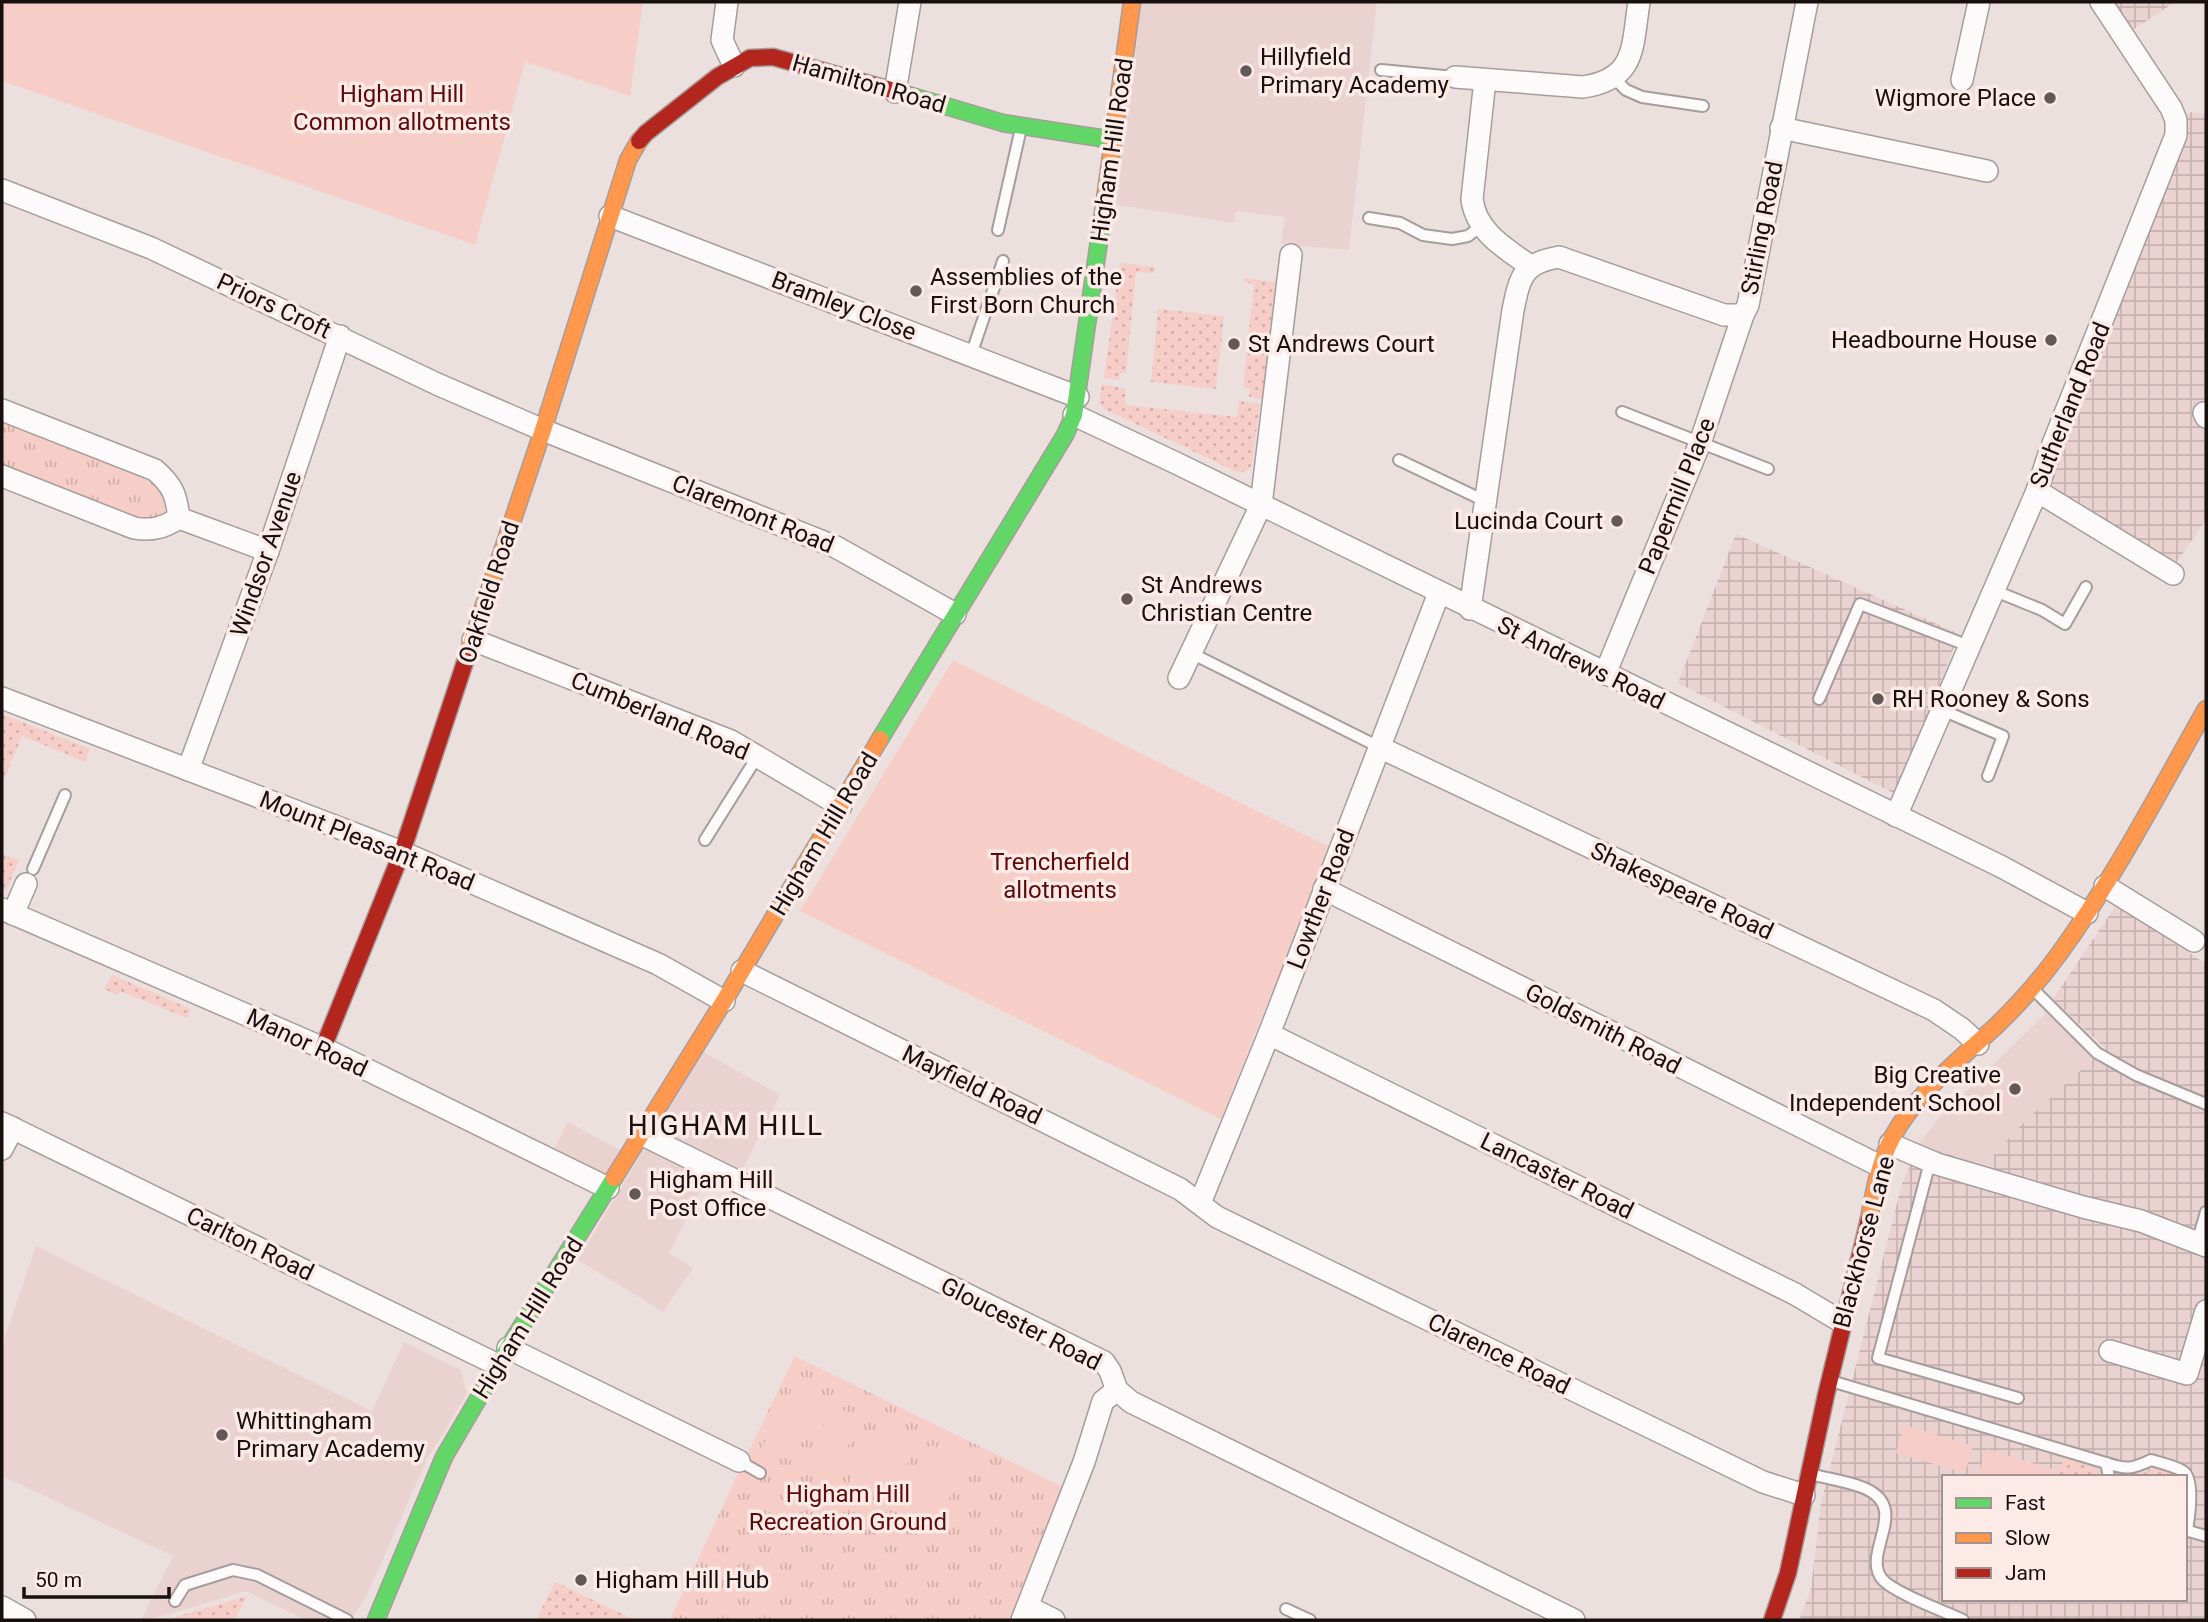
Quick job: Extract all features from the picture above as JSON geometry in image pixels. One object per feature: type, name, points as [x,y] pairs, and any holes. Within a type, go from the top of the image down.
[{"type":"street","points":[[727,2],[722,40],[734,66]]},
{"type":"street","points":[[895,92],[910,2]]},
{"type":"street","name":"Higham Hill Road","points":[[376,1620],[444,1457],[724,1001],[1065,435],[1076,406],[1132,2]]},
{"type":"street","points":[[1455,77],[1583,87],[1600,84],[1614,78],[1624,68],[1631,52],[1639,2]]},
{"type":"street","name":"Stirling Road","points":[[1530,266],[1541,260],[1559,257],[1724,315],[1743,315],[1748,304],[1807,2]]},
{"type":"street","points":[[1962,80],[1979,2]]},
{"type":"street","name":"Sutherland Road","points":[[1896,816],[2036,491],[2176,135],[2176,120],[2171,108],[2101,2]]},
{"type":"street","name":"Hamilton Road","points":[[646,133],[734,66],[750,58],[773,57],[1003,123],[1113,140]]},
{"type":"street","points":[[1470,609],[1513,310],[1519,283],[1530,266],[1481,226],[1474,213],[1472,199],[1485,80]]},
{"type":"street","points":[[1781,128],[1987,170]]},
{"type":"street","name":"Oakfield Road","points":[[323,1048],[402,852],[543,430],[628,160],[646,133]]},
{"type":"street","name":"Priors Croft","points":[[2,190],[151,248],[438,384],[543,430]]},
{"type":"street","name":"Bramley Close","points":[[610,216],[1017,373],[1076,406]]},
{"type":"street","points":[[1179,678],[1261,505],[1291,255]]},
{"type":"street","name":"Papermill Place","points":[[1605,674],[1700,443],[1743,315]]},
{"type":"street","name":"Windsor Avenue","points":[[188,770],[268,551],[340,336]]},
{"type":"street","name":"St Andrews Road","points":[[1076,406],[1100,426],[2002,867],[2087,913]]},
{"type":"street","points":[[2,410],[155,470],[176,494],[179,518]]},
{"type":"street","name":"Claremont Road","points":[[543,430],[836,547],[955,614]]},
{"type":"street","points":[[2,476],[134,528],[149,530],[164,527],[179,518]]},
{"type":"street","points":[[2036,491],[2173,574]]},
{"type":"street","points":[[179,518],[268,551]]},
{"type":"street","name":"Lowther Road","points":[[1200,1203],[1269,1034],[1439,593]]},
{"type":"street","name":"Cumberland Road","points":[[473,640],[731,741],[841,806]]},
{"type":"street","name":"Mount Pleasant Road","points":[[2,698],[402,852],[659,964],[724,1001]]},
{"type":"street","name":"Blackhorse Lane","points":[[1772,1620],[1788,1576],[1842,1322],[1890,1144],[1918,1102],[1934,1084],[1978,1044],[2032,988],[2087,913],[2206,709]]},
{"type":"street","name":"Shakespeare Road","points":[[1379,747],[1934,1010],[1978,1044]]},
{"type":"street","points":[[7,911],[29,876]]},
{"type":"street","points":[[2105,886],[2194,941]]},
{"type":"street","name":"Goldsmith Road","points":[[1324,889],[1882,1167]]},
{"type":"street","name":"Manor Road","points":[[7,911],[323,1048],[608,1188]]},
{"type":"street","name":"Mayfield Road","points":[[742,971],[1180,1189],[1200,1203]]},
{"type":"street","name":"Lancaster Road","points":[[1269,1034],[1795,1294],[1842,1322]]},
{"type":"street","points":[[2,1149],[7,1125]]},
{"type":"street","name":"Carlton Road","points":[[7,1125],[503,1357],[738,1461]]},
{"type":"street","name":"Gloucester Road","points":[[641,1134],[1104,1362],[1117,1390],[1131,1402],[1574,1620]]},
{"type":"street","points":[[1890,1144],[1930,1162],[2083,1207],[2141,1221],[2202,1245]]},
{"type":"street","name":"Clarence Road","points":[[1200,1203],[1217,1217],[1763,1482],[1806,1484]]},
{"type":"street","points":[[2110,1351],[2187,1374],[2206,1311]]},
{"type":"street","points":[[1054,1620],[1027,1608],[1084,1462],[1103,1401],[1117,1390]]},
{"type":"street","points":[[2,1607],[24,1620]]},
{"type":"lane","points":[[1381,70],[1455,77]]},
{"type":"lane","points":[[1614,78],[1626,90],[1642,97],[1703,106]]},
{"type":"lane","points":[[998,230],[1021,126]]},
{"type":"lane","points":[[1369,218],[1400,223],[1423,235],[1452,239],[1468,236],[1481,226]]},
{"type":"lane","points":[[971,355],[1003,261]]},
{"type":"lane","points":[[1622,412],[1768,469]]},
{"type":"lane","points":[[1399,460],[1485,501]]},
{"type":"lane","points":[[1993,590],[2042,610],[2065,624],[2086,587]]},
{"type":"lane","points":[[1819,699],[1860,604],[1969,646]]},
{"type":"lane","points":[[1191,653],[1379,747]]},
{"type":"lane","points":[[1942,710],[2003,736],[1988,776]]},
{"type":"lane","points":[[705,840],[757,757]]},
{"type":"lane","points":[[29,876],[65,795]]},
{"type":"lane","points":[[2032,988],[2097,1053],[2136,1075],[2206,1104]]},
{"type":"lane","points":[[1930,1162],[1878,1358],[2018,1398]]},
{"type":"lane","points":[[2202,1245],[2206,1213]]},
{"type":"lane","points":[[1830,1380],[2123,1469],[2151,1460],[2186,1475]]},
{"type":"lane","points":[[738,1461],[760,1473]]},
{"type":"lane","points":[[2106,1463],[2109,1475]]},
{"type":"lane","points":[[2187,1476],[2190,1511],[2187,1525]]},
{"type":"lane","points":[[1806,1484],[1864,1488],[1878,1497],[1884,1509],[1885,1526],[1875,1560],[1882,1579],[1893,1588],[1964,1620]]},
{"type":"lane","points":[[2187,1530],[2206,1536]]},
{"type":"lane","points":[[175,1601],[185,1585],[233,1570],[257,1575],[347,1620]]},
{"type":"lane","points":[[1286,1609],[1310,1620]]},
{"type":"shaded area","name":"Hillyfield Primary Academy","points":[[1132,2],[1377,2],[1349,250],[1281,244],[1285,217],[1236,211],[1234,223],[1105,203]]},
{"type":"shaded area","points":[[2108,2],[2175,2],[2130,32]]},
{"type":"shaded area","points":[[2192,112],[2206,115],[2206,520],[2169,573],[2049,484],[2104,351],[2179,131],[2177,118]]},
{"type":"shaded area","points":[[1736,534],[1959,634],[1897,795],[1678,683]]},
{"type":"shaded area","points":[[2117,904],[2203,962],[2206,958],[2206,1620],[1799,1620],[1811,1589],[1821,1503],[1902,1184],[1919,1144],[1984,1166],[2022,1124],[2105,1048],[2053,999]]},
{"type":"shaded area","name":"Big Creative Independent School","points":[[2049,1010],[2095,1057],[2022,1124],[1983,1166],[1919,1144],[1937,1120]]},
{"type":"shaded area","points":[[702,1051],[780,1095],[738,1179],[713,1166],[669,1253],[693,1268],[663,1312],[578,1260]]},
{"type":"shaded area","points":[[568,1122],[620,1150],[603,1179],[553,1151]]},
{"type":"shaded area","name":"Whittingham Primary Academy","points":[[36,1246],[372,1411],[404,1342],[461,1370],[467,1394],[427,1459],[367,1595],[351,1620],[306,1620],[246,1591],[149,1620],[141,1620],[173,1556],[2,1476],[2,1346]]},
{"type":"green space","name":"Higham Hill Common allotments","points":[[2,2],[643,2],[630,96],[525,62],[475,245],[2,81]]},
{"type":"green space","points":[[1120,263],[1155,267],[1154,273],[1136,272],[1126,373],[1120,373],[1119,380],[1104,378]]},
{"type":"green space","points":[[1245,278],[1276,282],[1263,399],[1249,397],[1250,389],[1243,387],[1254,284],[1244,282]]},
{"type":"green space","points":[[1158,309],[1224,316],[1216,389],[1151,382]]},
{"type":"green space","points":[[1102,384],[1126,389],[1125,405],[1237,417],[1239,401],[1260,404],[1251,466],[1246,471],[1237,472],[1104,409],[1099,403]]},
{"type":"green space","points":[[2,420],[153,483],[162,496],[166,513],[144,522],[2,468]]},
{"type":"green space","name":"Trencherfield allotments","points":[[953,660],[1330,847],[1221,1119],[800,911]]},
{"type":"green space","points":[[2,714],[90,749],[85,762],[22,736],[2,785]]},
{"type":"green space","points":[[2,854],[19,860],[6,890],[2,888]]},
{"type":"green space","points":[[112,975],[191,1009],[187,1018],[120,991],[118,995],[104,989]]},
{"type":"green space","name":"Higham Hill Recreation Ground","points":[[795,1356],[1063,1487],[1009,1620],[670,1620]]},
{"type":"green space","points":[[794,1385],[823,1399],[792,1461],[763,1446]]},
{"type":"green space","points":[[833,1405],[862,1419],[831,1480],[802,1466]]},
{"type":"green space","points":[[880,1421],[919,1440],[889,1502],[850,1482]]},
{"type":"green space","points":[[1904,1425],[1973,1446],[1965,1473],[1896,1453]]},
{"type":"green space","points":[[930,1444],[966,1463],[935,1527],[898,1508]]},
{"type":"green space","points":[[1986,1449],[2056,1470],[2055,1475],[1979,1475]]},
{"type":"green space","points":[[2065,1454],[2090,1464],[2099,1475],[2059,1475]]},
{"type":"green space","points":[[2158,1468],[2177,1475],[2139,1475]]},
{"type":"green space","points":[[555,1582],[635,1620],[536,1620]]},
{"type":"green space","points":[[247,1596],[234,1620],[165,1620]]},
{"type":"traffic: fast","points":[[905,94],[1003,123],[1113,140]]},
{"type":"traffic: fast","points":[[880,739],[1065,435],[1074,415],[1105,199]]},
{"type":"traffic: fast","points":[[376,1620],[444,1457],[614,1178]]},
{"type":"traffic: slow","points":[[1105,199],[1132,2]]},
{"type":"traffic: slow","points":[[467,656],[543,430],[628,160],[639,141]]},
{"type":"traffic: slow","points":[[1869,1219],[1884,1157],[1902,1122],[1939,1078],[2013,1009],[2059,954],[2118,865],[2206,709]]},
{"type":"traffic: slow","points":[[614,1178],[724,1001],[880,739]]},
{"type":"traffic: jam","points":[[639,141],[717,77],[750,58],[773,57],[905,94]]},
{"type":"traffic: jam","points":[[323,1048],[402,852],[467,656]]},
{"type":"traffic: jam","points":[[1772,1620],[1788,1573],[1826,1395],[1869,1219]]},
{"type":"place","name":"Hillyfield Primary Academy","points":[[1246,71]]},
{"type":"place","name":"Wigmore Place","points":[[2050,98]]},
{"type":"place","name":"Assemblies of the First Born Church","points":[[916,291]]},
{"type":"place","name":"Headbourne House","points":[[2051,340]]},
{"type":"place","name":"St Andrews Court","points":[[1234,344]]},
{"type":"place","name":"Lucinda Court","points":[[1617,521]]},
{"type":"place","name":"St Andrews Christian Centre","points":[[1127,599]]},
{"type":"place","name":"RH Rooney & Sons","points":[[1878,699]]},
{"type":"place","name":"Big Creative Independent School","points":[[2015,1089]]},
{"type":"place","name":"Higham Hill Post Office","points":[[635,1194]]},
{"type":"place","name":"Whittingham Primary Academy","points":[[222,1435]]},
{"type":"place","name":"Higham Hill Hub","points":[[581,1580]]},
{"type":"district","name":"HIGHAM HILL","points":[[726,1125]]}]
